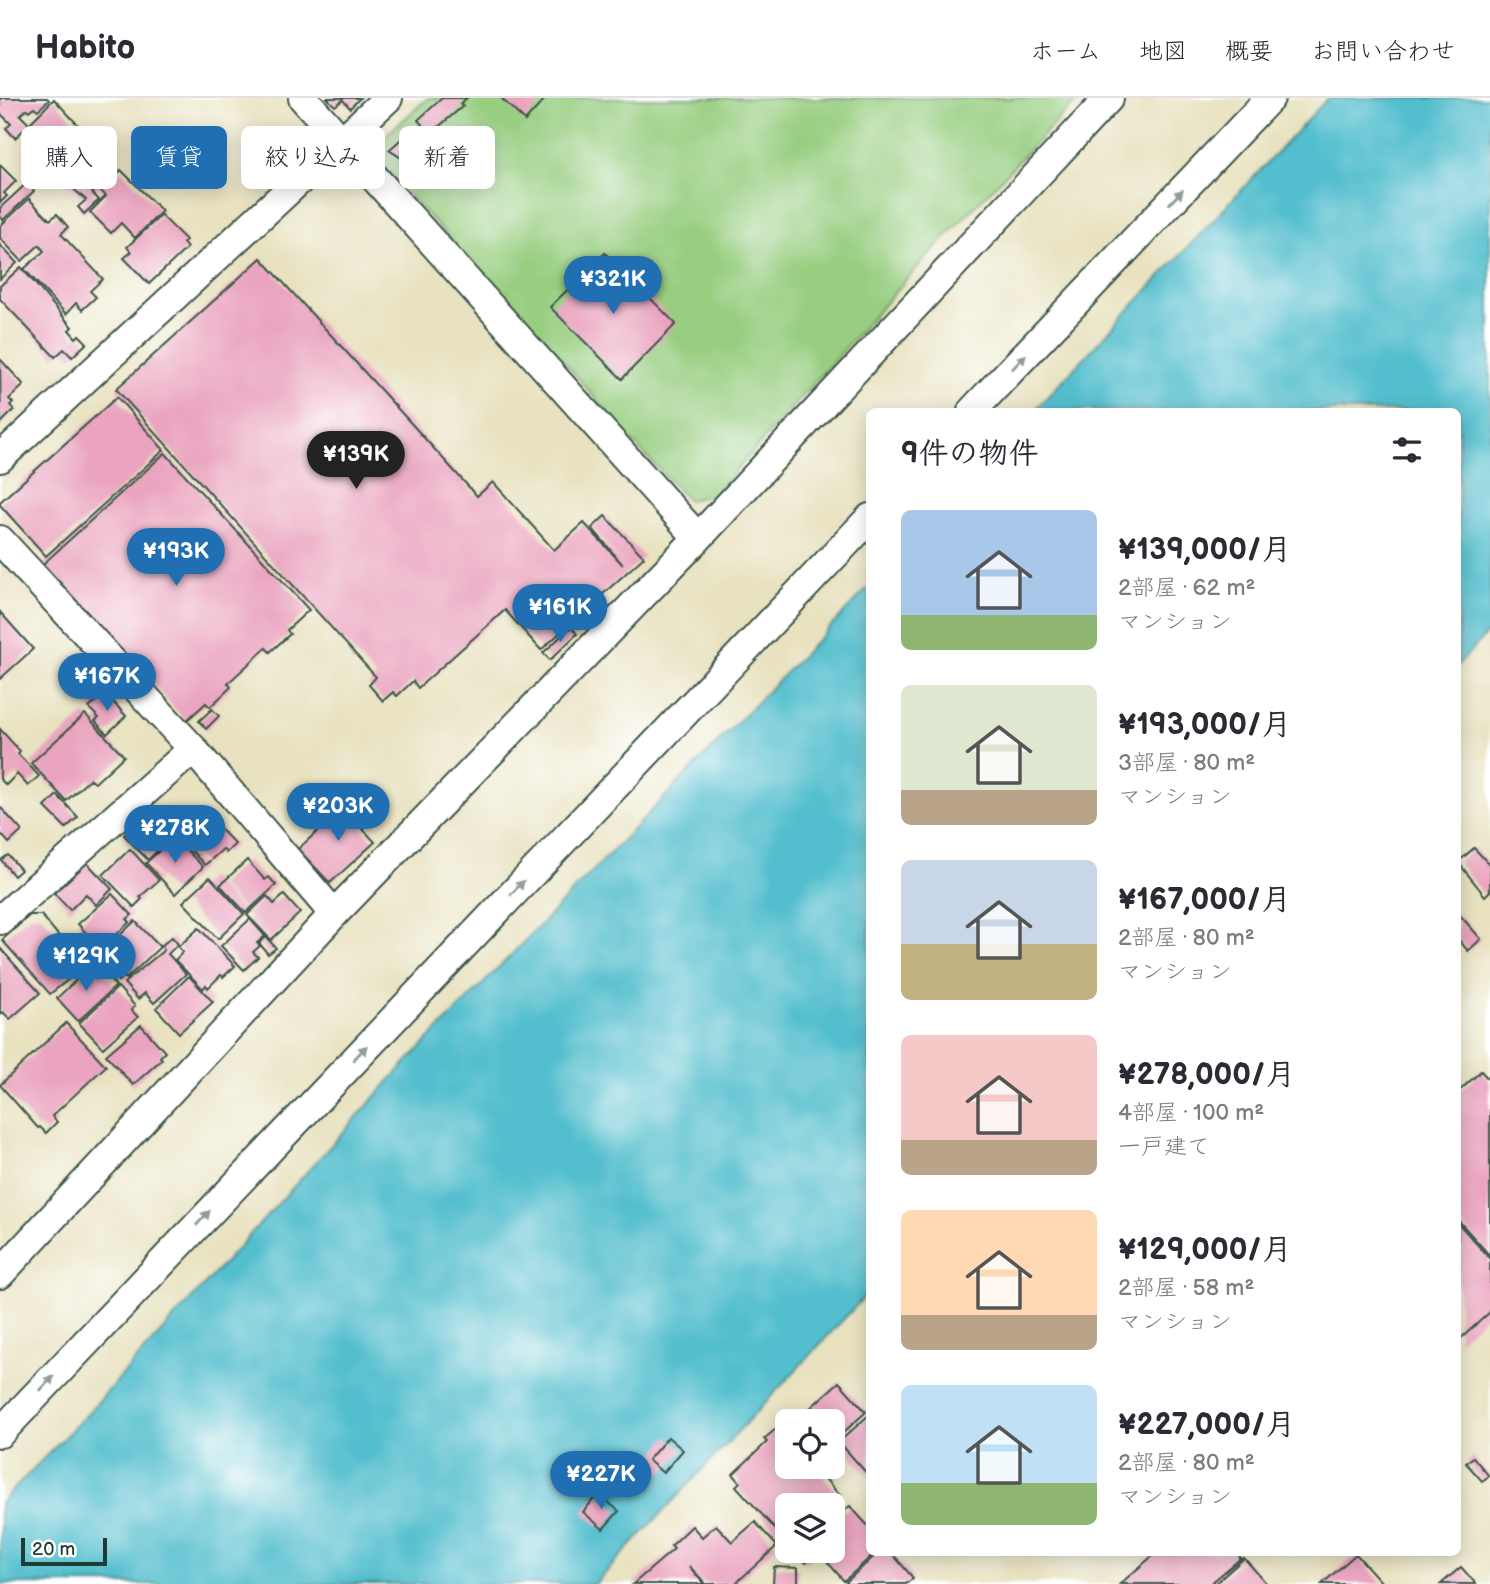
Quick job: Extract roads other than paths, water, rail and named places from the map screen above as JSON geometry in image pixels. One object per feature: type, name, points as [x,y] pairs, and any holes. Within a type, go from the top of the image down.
[{"type":"street","points":[[303,98],[328,126]]},
{"type":"street","points":[[357,126],[388,98]]},
{"type":"street","points":[[0,1274],[334,914],[698,538],[1110,98]]},
{"type":"street","points":[[974,408],[1270,98]]},
{"type":"street","points":[[0,458],[288,189]]},
{"type":"street","points":[[385,189],[698,538]]},
{"type":"street","points":[[0,1433],[866,522]]},
{"type":"street","points":[[0,540],[192,749],[334,914]]},
{"type":"street","points":[[0,920],[192,749]]},
{"type":"water","points":[[1328,98],[1490,98],[1490,630],[1461,662],[1461,408],[1037,408]]},
{"type":"water","points":[[866,590],[866,1295],[595,1584],[0,1584],[0,1503],[85,1416],[406,1063]]}]
